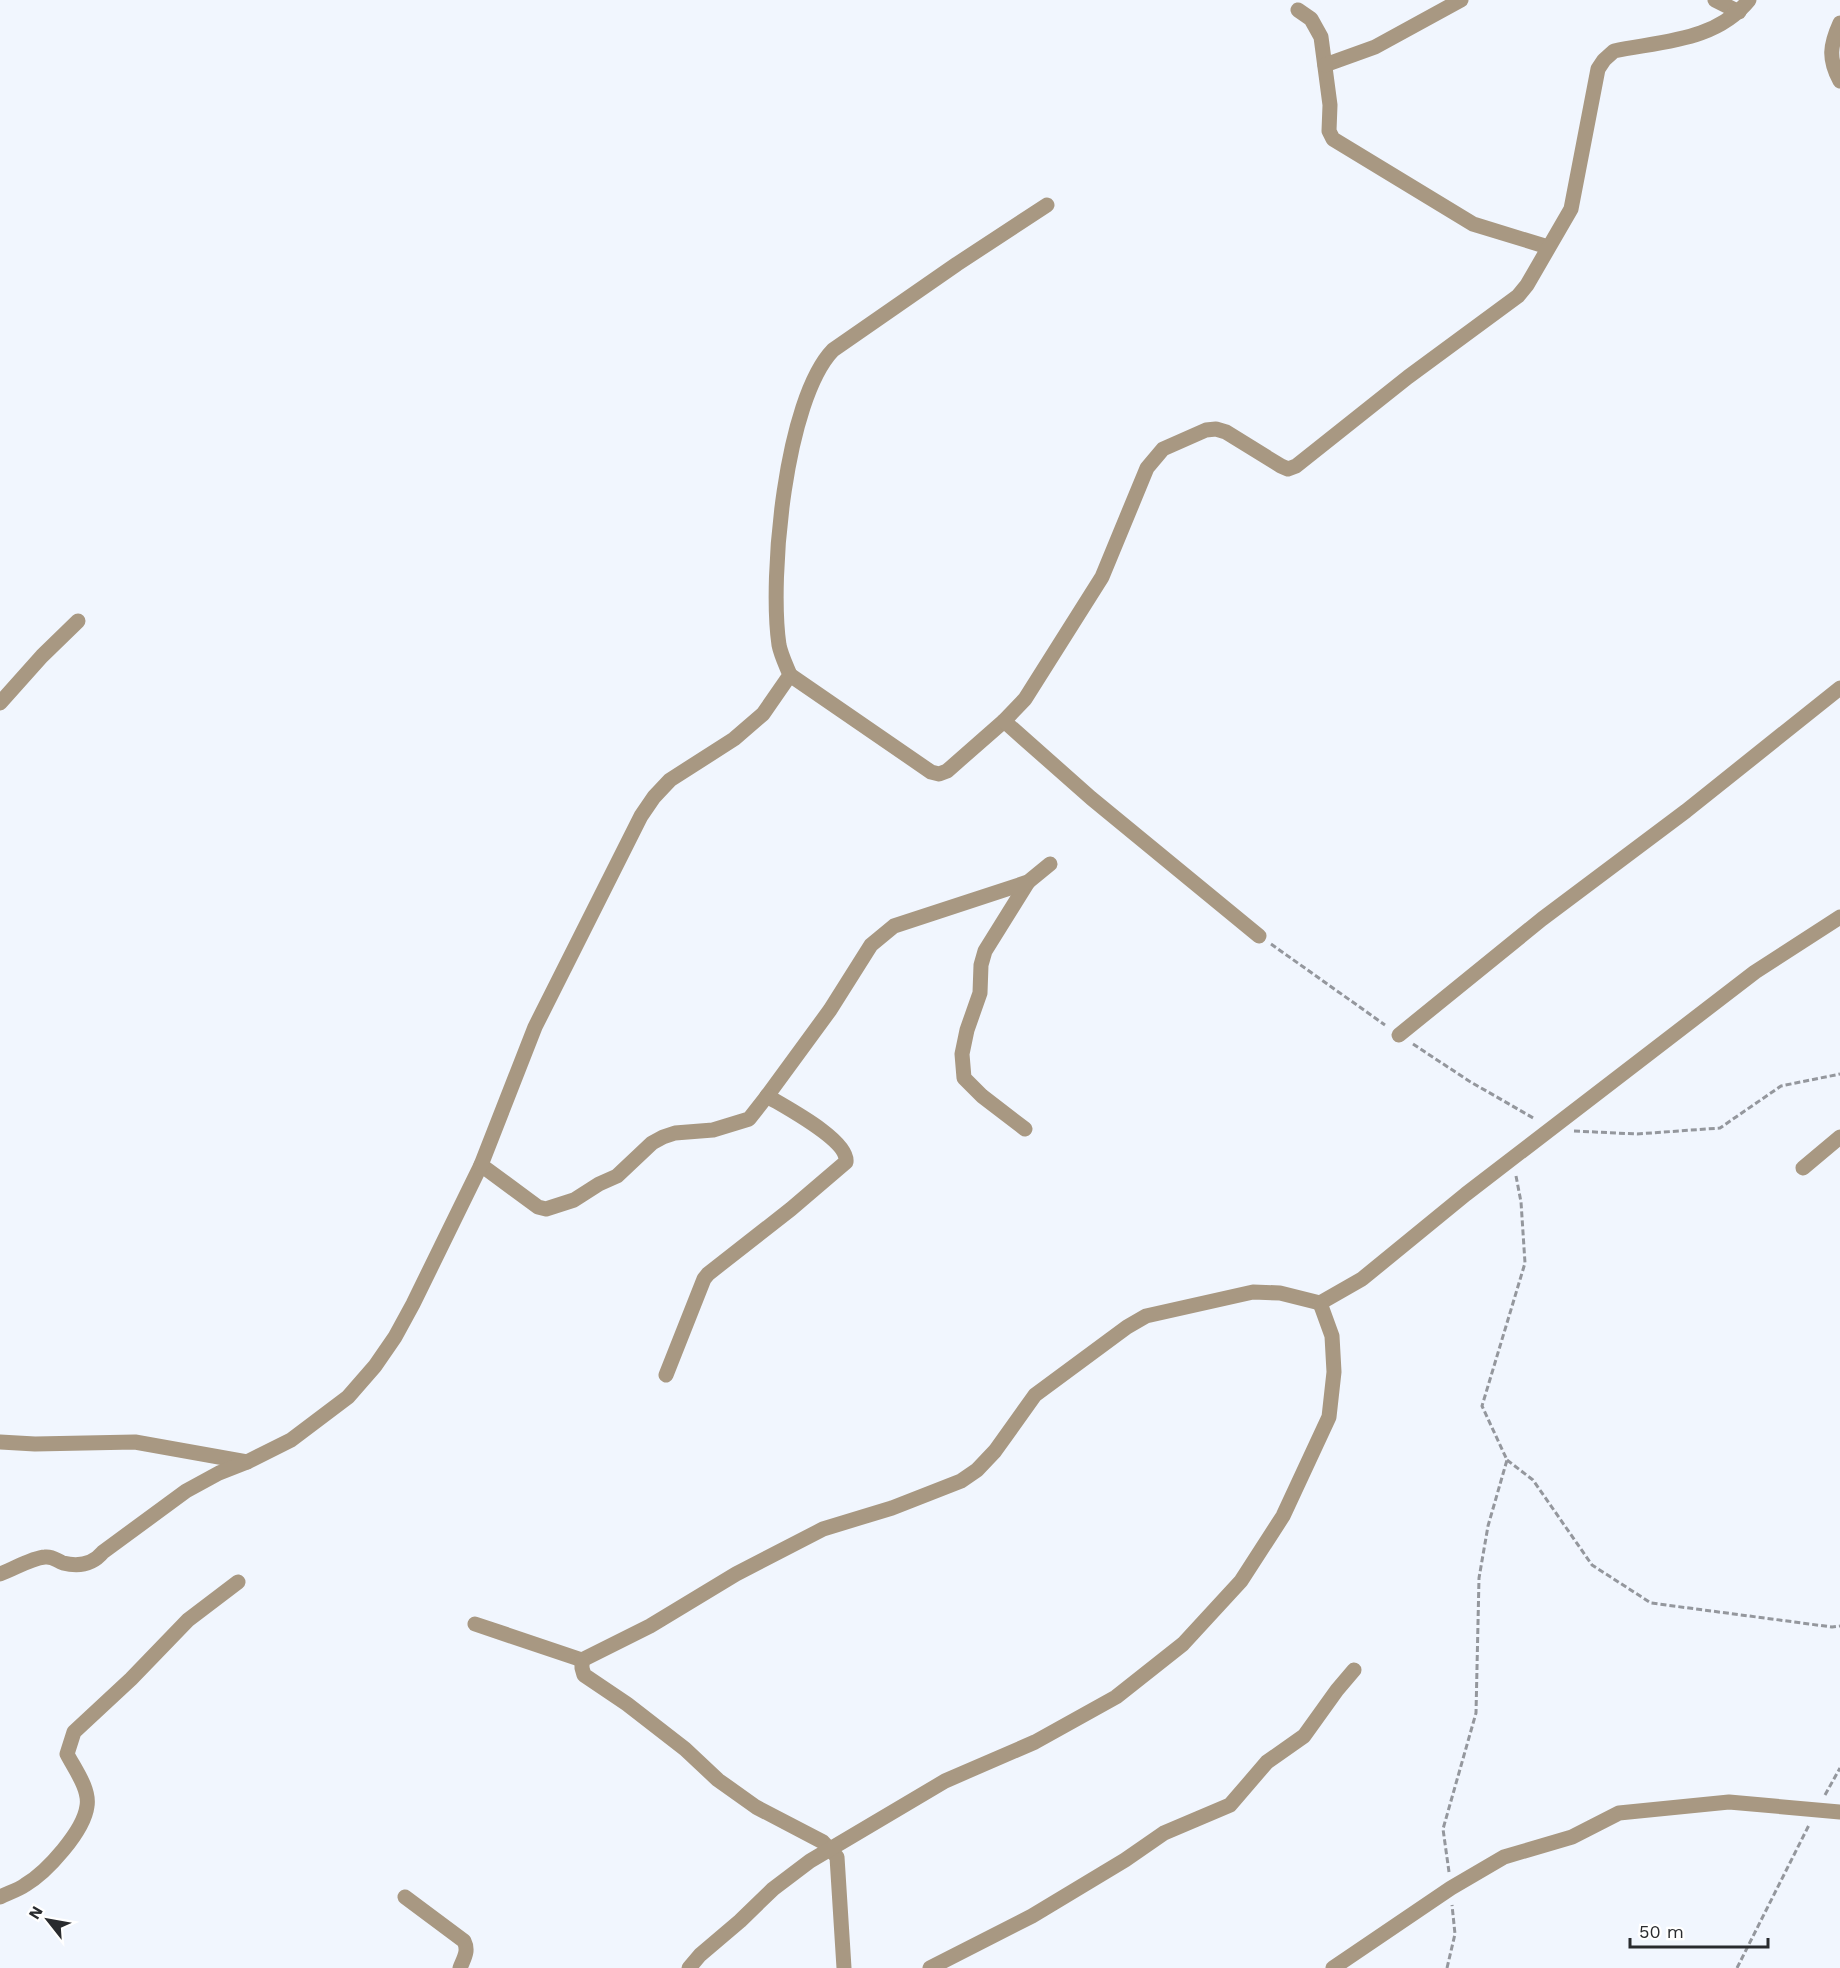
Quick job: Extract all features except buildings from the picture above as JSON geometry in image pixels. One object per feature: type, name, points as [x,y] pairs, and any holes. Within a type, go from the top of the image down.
[{"type":"street","points":[[1325,65],[1375,47],[1461,0]]},
{"type":"street","points":[[1715,0],[1744,6]]},
{"type":"street","points":[[1047,205],[833,350],[822,361],[814,377],[795,430],[784,491],[778,561],[779,648],[790,675],[931,772],[939,774],[947,771],[1004,721],[1025,699],[1102,578],[1142,478],[1147,468],[1163,449],[1206,430],[1216,429],[1226,432],[1281,466],[1288,469],[1296,466],[1408,377],[1518,296],[1536,272],[1571,209],[1595,79],[1604,60],[1614,51],[1699,36],[1744,6]]},
{"type":"street","points":[[1298,10],[1311,19],[1317,27],[1324,50],[1330,105],[1329,131],[1333,140],[1473,224],[1548,247]]},
{"type":"street","points":[[1840,23],[1831,46],[1833,69],[1840,81]]},
{"type":"street","points":[[0,704],[42,656],[78,621]]},
{"type":"street","points":[[0,1574],[42,1557],[52,1557],[73,1564],[85,1564],[95,1560],[186,1491],[291,1440],[348,1397],[375,1366],[413,1304],[481,1165],[535,1027],[641,816],[670,780],[734,739],[763,714],[790,675]]},
{"type":"street","points":[[1399,1035],[1542,920],[1686,811],[1840,688]]},
{"type":"street","points":[[1004,721],[1091,798],[1259,936]]},
{"type":"street","points":[[1025,1129],[982,1096],[964,1078],[962,1054],[967,1030],[980,993],[981,964],[985,951],[1028,882],[1050,864]]},
{"type":"street","points":[[481,1165],[538,1207],[546,1209],[574,1200],[617,1176],[652,1143],[663,1137],[675,1133],[713,1130],[746,1121],[830,1010],[860,960],[882,934],[894,926],[1028,882]]},
{"type":"street","points":[[475,1624],[582,1660],[650,1626],[735,1574],[823,1529],[892,1508],[961,1481],[977,1470],[995,1451],[1035,1395],[1127,1327],[1146,1316],[1253,1292],[1280,1293],[1320,1303],[1362,1279],[1512,1159],[1755,972],[1840,917]]},
{"type":"street","points":[[666,1375],[708,1274],[846,1162],[843,1151],[828,1134],[767,1096]]},
{"type":"street","points":[[1803,1168],[1840,1137]]},
{"type":"street","points":[[689,1968],[700,1955],[773,1889],[810,1861],[945,1781],[1035,1742],[1116,1697],[1183,1644],[1241,1581],[1283,1516],[1329,1417],[1334,1372],[1332,1336],[1320,1303]]},
{"type":"street","points":[[0,1442],[35,1444],[135,1442],[247,1462]]},
{"type":"street","points":[[0,1897],[27,1884],[56,1859],[80,1825],[88,1805],[83,1786],[67,1754],[74,1732],[188,1620],[238,1582]]},
{"type":"street","points":[[582,1660],[584,1675],[627,1704],[685,1749],[718,1780],[756,1807],[814,1837],[831,1849],[837,1857],[844,1968]]},
{"type":"street","points":[[930,1968],[1022,1922],[1125,1860],[1164,1833],[1230,1805],[1267,1762],[1304,1736],[1354,1670]]},
{"type":"street","points":[[1333,1968],[1451,1888],[1504,1857],[1572,1837],[1619,1813],[1729,1802],[1840,1812]]},
{"type":"street","points":[[405,1897],[464,1941],[467,1948],[460,1968]]},
{"type":"path","points":[[1551,1130],[1637,1134],[1720,1128],[1780,1086],[1840,1074]]},
{"type":"path","points":[[1512,1159],[1521,1202],[1525,1263],[1482,1406],[1507,1460],[1533,1480],[1592,1565],[1651,1603],[1832,1627],[1840,1626]]},
{"type":"path","points":[[1447,1968],[1455,1934],[1443,1829],[1476,1713],[1479,1578],[1488,1526],[1507,1460]]},
{"type":"path","points":[[1737,1968],[1840,1768]]}]
